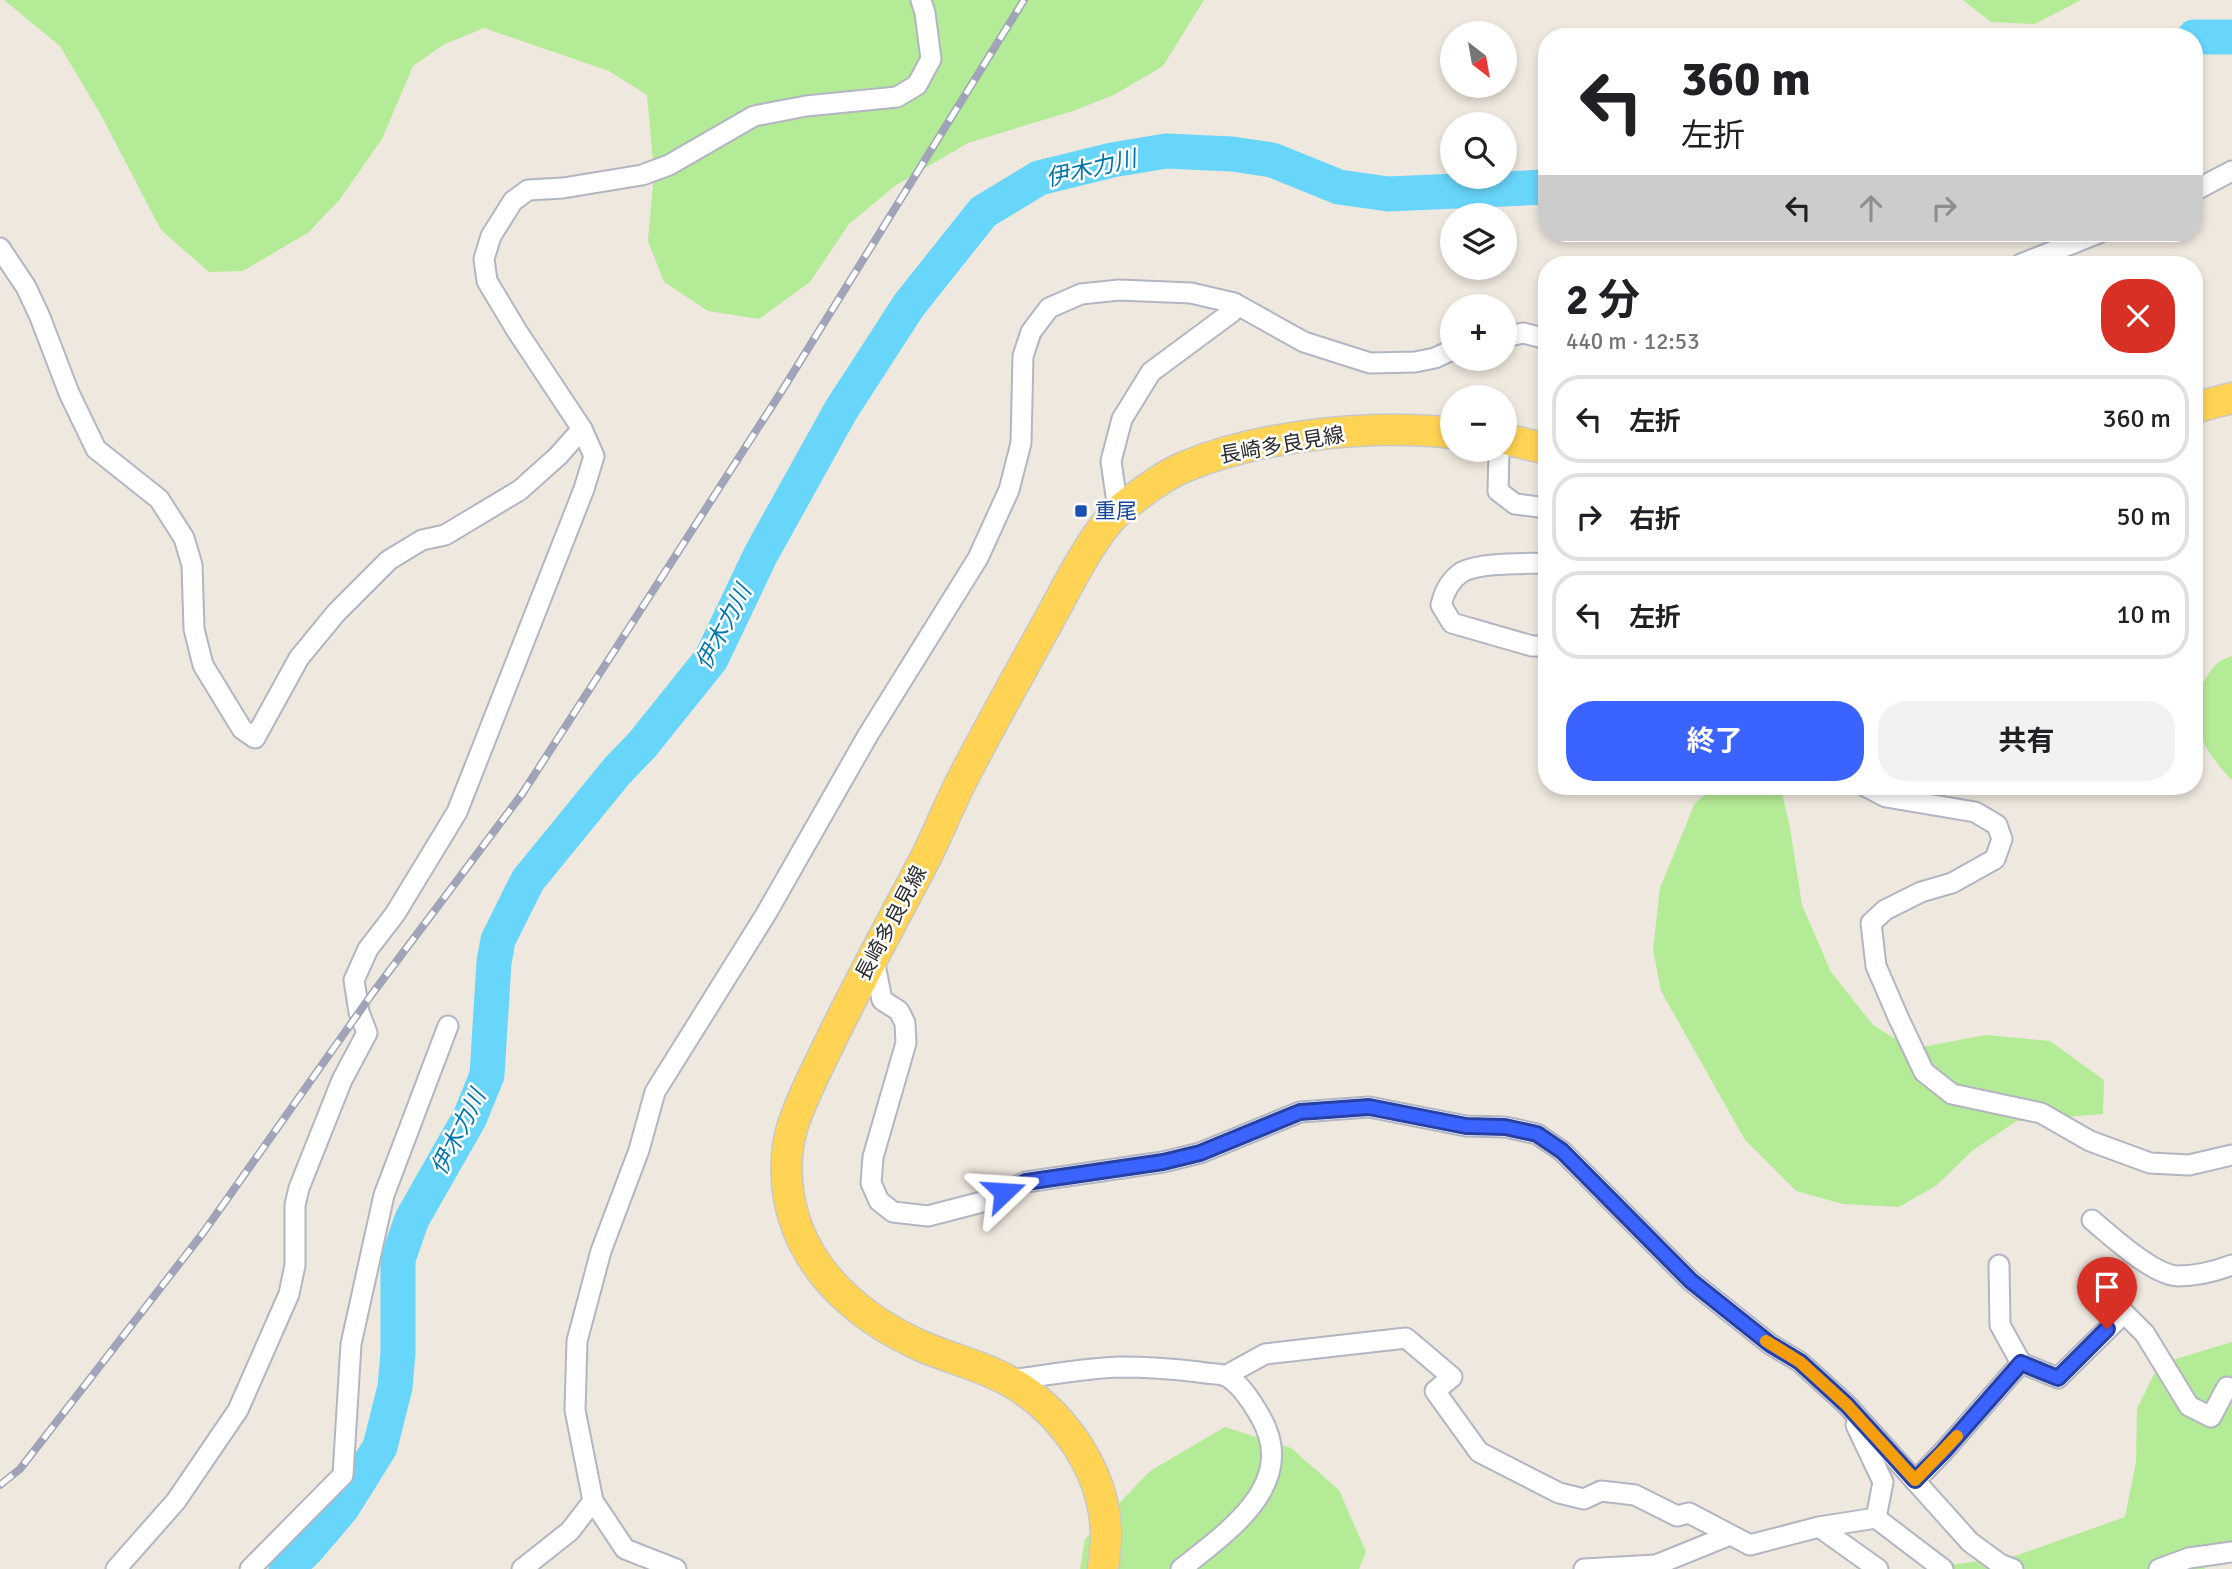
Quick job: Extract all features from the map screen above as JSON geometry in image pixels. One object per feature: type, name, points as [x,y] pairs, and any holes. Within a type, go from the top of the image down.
[{"type":"main road","points":[[2203,406],[2232,398]]},
{"type":"main road","name":"長崎多良見線","points":[[1103,1569],[1106,1532],[1099,1494],[1083,1455],[1065,1429],[1044,1406],[1008,1380],[915,1343],[878,1322],[840,1293],[819,1269],[794,1219],[787,1166],[791,1130],[806,1091],[873,953],[925,858],[961,781],[1065,591],[1118,510],[1180,468],[1240,449],[1309,436],[1373,430],[1440,432]]},
{"type":"main road","points":[[1517,442],[1538,447]]},
{"type":"street","points":[[116,1569],[176,1501],[238,1410],[289,1294],[295,1265],[295,1205],[299,1188],[342,1080],[367,1033],[359,1012],[354,980],[368,949],[395,914],[457,812],[584,489],[594,456],[582,429],[486,281],[484,259],[491,236],[513,201],[528,190],[563,188],[642,175],[668,165],[754,116],[806,106],[897,97],[917,85],[932,59],[921,0]]},
{"type":"street","points":[[2203,186],[2232,171]]},
{"type":"street","points":[[2041,256],[2076,242]]},
{"type":"street","points":[[0,248],[26,287],[69,393],[96,449],[159,499],[184,538],[192,565],[194,629],[203,665],[242,729],[255,738],[299,658],[336,613],[389,559],[422,540],[445,535],[520,490],[558,456],[582,429]]},
{"type":"street","points":[[676,1569],[625,1549],[593,1501],[575,1409],[577,1341],[601,1251],[639,1150],[655,1092],[766,914],[868,735],[978,558],[1009,490],[1021,443],[1023,356],[1031,331],[1049,308],[1081,294],[1119,290],[1191,293],[1234,303],[1304,342],[1370,363],[1415,362],[1440,356]]},
{"type":"street","points":[[1118,510],[1111,461],[1122,419],[1151,372],[1232,312],[1234,303]]},
{"type":"street","points":[[1517,334],[1538,337]]},
{"type":"street","points":[[1499,462],[1498,491],[1515,504],[1538,507]]},
{"type":"street","points":[[1538,564],[1482,567],[1462,572],[1445,590],[1441,605],[1452,623],[1538,646]]},
{"type":"street","points":[[1882,795],[1975,812],[1997,825],[2002,839],[1995,859],[1952,883],[1921,892],[1885,910],[1871,922],[1876,967],[1924,1072],[1952,1094],[2041,1113],[2090,1141],[2150,1163],[2189,1165],[2232,1155]]},
{"type":"street","points":[[873,953],[882,1000],[899,1011],[905,1023],[906,1043],[873,1157],[871,1183],[879,1201],[893,1212],[928,1216],[982,1202],[1026,1182],[1163,1162],[1200,1153],[1300,1112],[1369,1107],[1466,1126],[1505,1127],[1537,1134],[1562,1151],[1691,1281],[1770,1344],[1800,1362],[1847,1405],[1970,1542],[2000,1564],[2013,1569]]},
{"type":"street","points":[[250,1569],[343,1475],[351,1344],[384,1195],[448,1026]]},
{"type":"street","points":[[2092,1220],[2140,1260],[2176,1276],[2220,1270],[2232,1265]]},
{"type":"street","points":[[1999,1265],[2000,1325],[2021,1363],[2058,1378],[2123,1313],[2145,1334],[2189,1406],[2211,1417],[2227,1387]]},
{"type":"street","points":[[1225,1376],[1265,1354],[1406,1338],[1452,1377],[1435,1391],[1479,1452],[1559,1493],[1584,1499],[1601,1491],[1635,1495],[1677,1516],[1689,1513],[1749,1545],[1819,1527],[1875,1518],[1943,1569]]},
{"type":"street","points":[[1915,1480],[2021,1363]]},
{"type":"street","points":[[1008,1380],[1119,1367],[1190,1371],[1225,1376],[1247,1395],[1262,1420],[1272,1447],[1268,1478],[1256,1500],[1235,1525],[1181,1569]]},
{"type":"street","points":[[1847,1405],[1883,1482],[1875,1518]]},
{"type":"street","points":[[522,1569],[570,1531],[593,1501]]},
{"type":"street","points":[[1819,1527],[1878,1569]]},
{"type":"street","points":[[1584,1569],[1656,1565],[1730,1535]]},
{"type":"street","points":[[2158,1569],[2189,1558],[2232,1552]]},
{"type":"green space","points":[[4,0],[1204,0],[1163,66],[1114,95],[1073,111],[968,143],[896,185],[849,224],[810,282],[759,319],[708,311],[664,282],[648,241],[654,172],[647,95],[609,71],[484,28],[443,45],[413,66],[382,139],[340,199],[309,232],[243,271],[209,272],[161,230],[101,115],[60,46]]},
{"type":"green space","points":[[1963,0],[2081,0],[2035,24],[1991,22]]},
{"type":"green space","points":[[2232,656],[2232,780],[2203,741],[2203,683],[2219,662]]},
{"type":"green space","points":[[1705,795],[1782,795],[1802,905],[1831,972],[1873,1025],[1911,1049],[1986,1035],[2050,1041],[2104,1080],[2103,1114],[2017,1121],[1973,1150],[1937,1185],[1899,1207],[1843,1204],[1796,1191],[1745,1140],[1661,991],[1653,949],[1660,888],[1695,803]]},
{"type":"green space","points":[[2232,1342],[2232,1549],[2204,1569],[1937,1569],[2015,1556],[2125,1517],[2136,1462],[2137,1409],[2159,1364]]},
{"type":"green space","points":[[1225,1427],[1291,1448],[1339,1490],[1366,1552],[1359,1569],[1080,1569],[1085,1539],[1150,1471]]},
{"type":"waterway","name":"伊木力川","points":[[2203,37],[2232,37]]},
{"type":"waterway","name":"伊木力川","points":[[286,1569],[342,1508],[380,1447],[395,1387],[398,1353],[398,1259],[412,1219],[470,1117],[487,1075],[494,962],[498,940],[528,880],[711,659],[761,554],[841,410],[909,305],[983,212],[1039,178],[1112,160],[1166,151],[1232,154],[1272,160],[1339,187],[1388,194],[1538,187]]},
{"type":"railway","points":[[0,1485],[20,1469],[203,1233],[372,994],[522,794],[783,389],[1024,0]]},
{"type":"slow traffic","points":[[1766,1341],[1800,1362],[1847,1405],[1915,1480],[1957,1436]]},
{"type":"place","name":"重尾","points":[[1081,511]]},
{"type":"route","points":[[1004,1192],[1026,1182],[1163,1162],[1200,1153],[1300,1112],[1369,1107],[1466,1126],[1505,1127],[1537,1134],[1562,1151],[1691,1281],[1770,1344],[1800,1362],[1847,1405],[1915,1480],[2021,1363],[2058,1378],[2107,1329]]}]
